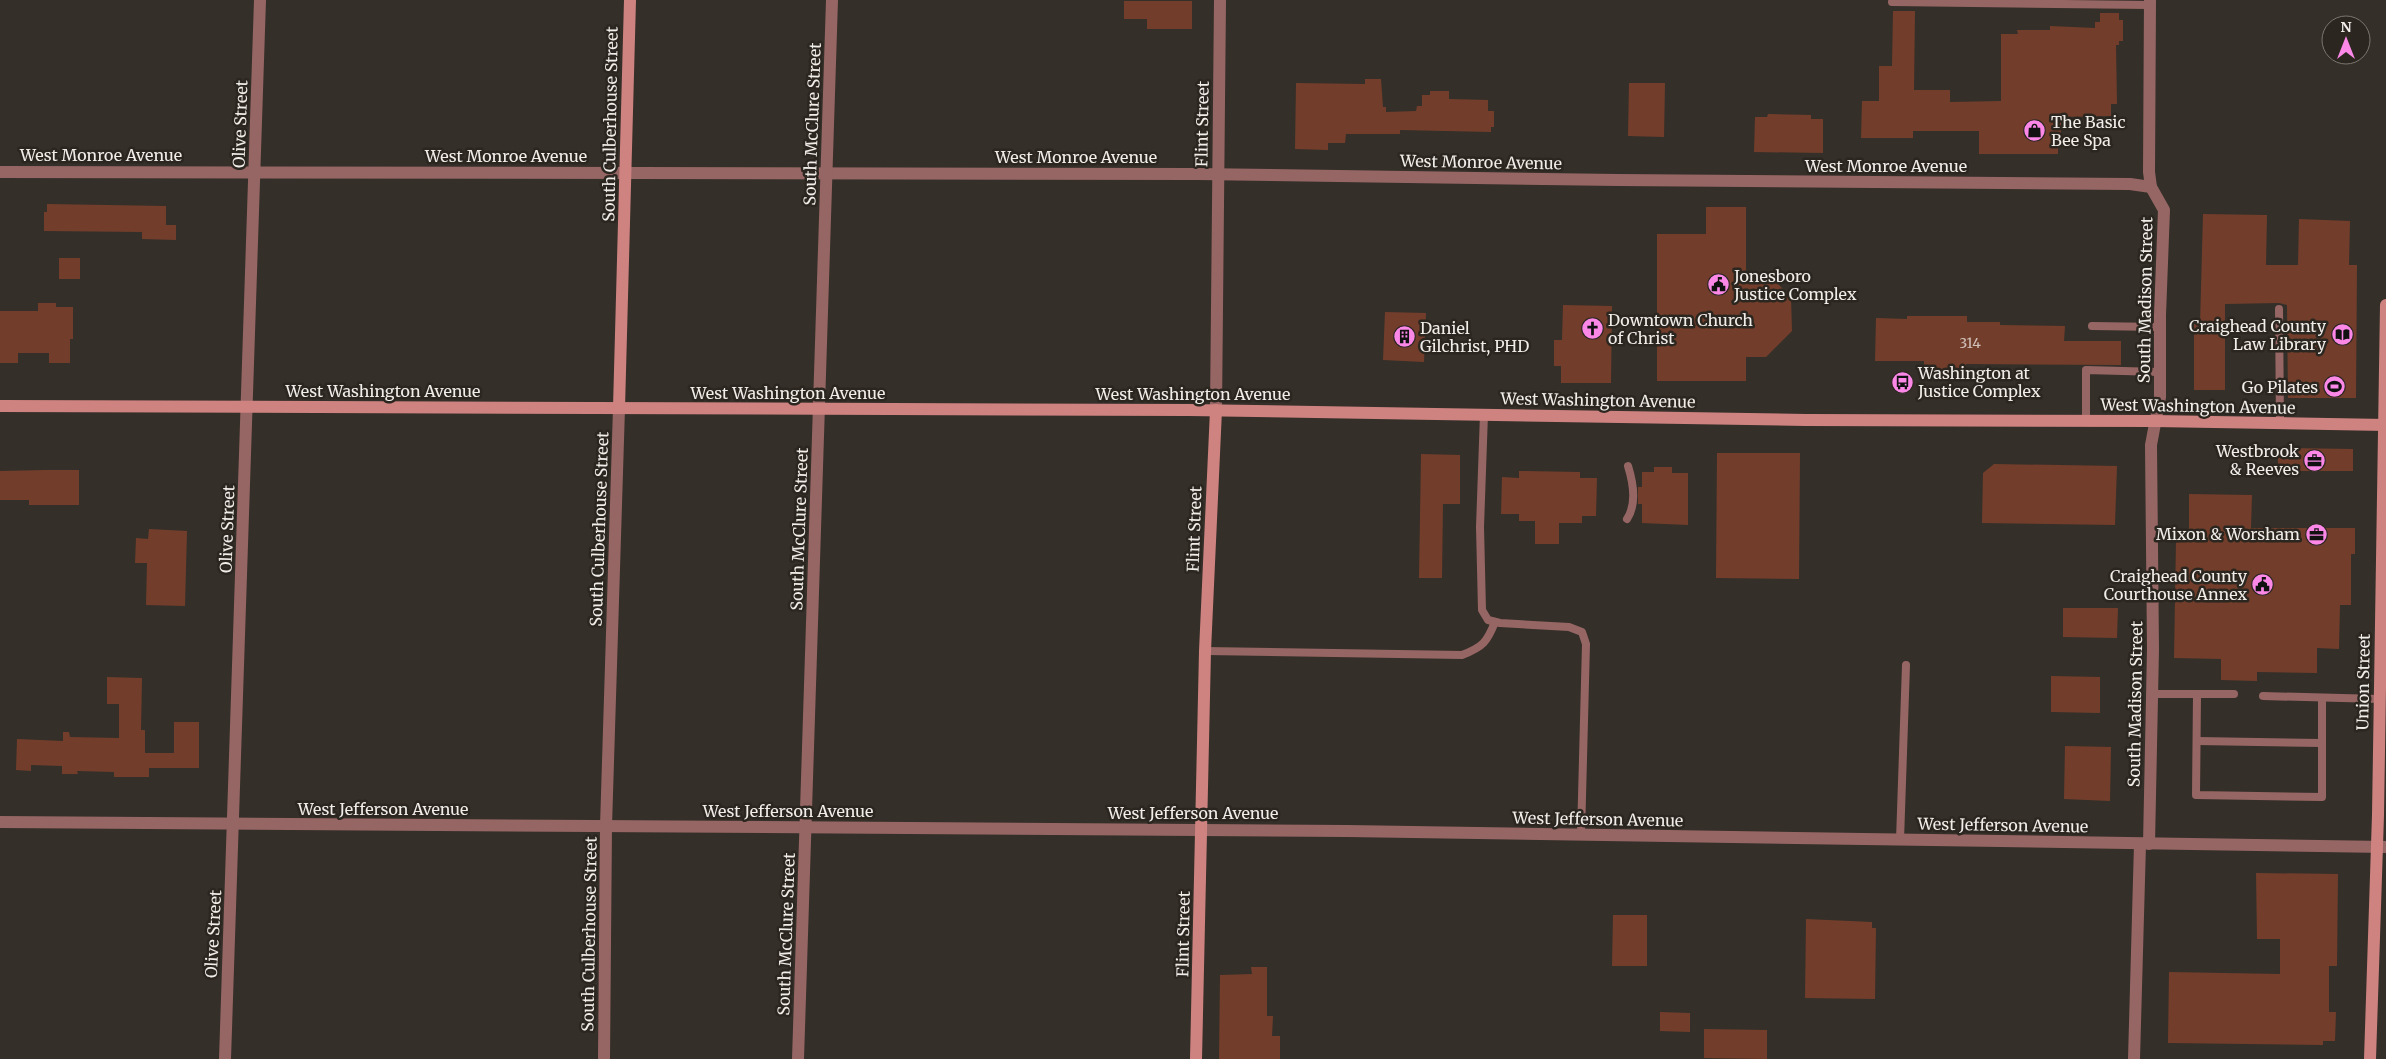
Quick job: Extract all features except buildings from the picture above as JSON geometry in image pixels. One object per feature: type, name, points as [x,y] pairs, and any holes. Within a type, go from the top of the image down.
[{"type":"street","name":"Olive Street","points":[[225,1059],[260,0]]},
{"type":"street","name":"South Culberhouse Street","points":[[604,1059],[606,826],[630,0]]},
{"type":"street","name":"South McClure Street","points":[[798,1059],[807,827],[818,409],[821,380],[832,0]]},
{"type":"street","name":"Flint Street","points":[[1196,1059],[1205,651],[1216,410],[1220,0]]},
{"type":"street","name":"South Madison Street","points":[[2134,1059],[2152,694],[2151,446],[2154,421],[2160,397],[2164,210],[2151,187],[2149,172],[2150,2]]},
{"type":"street","name":"West Monroe Avenue","points":[[0,172],[1217,174],[2130,184],[2151,187]]},
{"type":"street","name":"Union Street","points":[[2370,1059],[2381,847],[2379,699],[2386,305]]},
{"type":"street","name":"West Washington Avenue","points":[[0,406],[1216,410],[1863,420],[2154,421],[2385,425]]},
{"type":"street","name":"West Jefferson Avenue","points":[[0,822],[1202,830],[2381,847]]},
{"type":"lane","points":[[1892,2],[2150,2]]},
{"type":"lane","points":[[2279,309],[2280,424]]},
{"type":"lane","points":[[2092,326],[2160,327]]},
{"type":"lane","points":[[2086,421],[2086,370],[2160,372]]},
{"type":"lane","points":[[1484,414],[1480,527],[1482,610],[1488,620],[1495,622],[1569,627],[1582,632],[1586,644],[1581,835]]},
{"type":"lane","points":[[1627,519],[1632,511],[1632,480],[1628,466]]},
{"type":"lane","points":[[1205,651],[1462,655],[1479,648],[1488,638],[1495,622]]},
{"type":"lane","points":[[1900,840],[1906,665]]},
{"type":"lane","points":[[2152,694],[2234,694]]},
{"type":"lane","points":[[2197,695],[2196,795],[2322,797],[2322,698]]},
{"type":"lane","points":[[2262,696],[2379,699]]},
{"type":"lane","points":[[2197,741],[2322,743]]},
{"type":"place","name":"The Basic Bee Spa","points":[[2035,131]]},
{"type":"place","name":"Jonesboro Justice Complex","points":[[1718,285]]},
{"type":"place","name":"Downtown Church of Christ","points":[[1592,329]]},
{"type":"place","name":"Craighead County Law Library","points":[[2342,335]]},
{"type":"place","name":"Daniel Gilchrist, PHD","points":[[1404,337]]},
{"type":"place","name":"Washington at Justice Complex","points":[[1902,382]]},
{"type":"place","name":"Go Pilates","points":[[2334,387]]},
{"type":"place","name":"Westbrook & Reeves","points":[[2315,460]]},
{"type":"place","name":"Mixon & Worsham","points":[[2316,534]]},
{"type":"place","name":"Craighead County Courthouse Annex","points":[[2263,585]]}]
